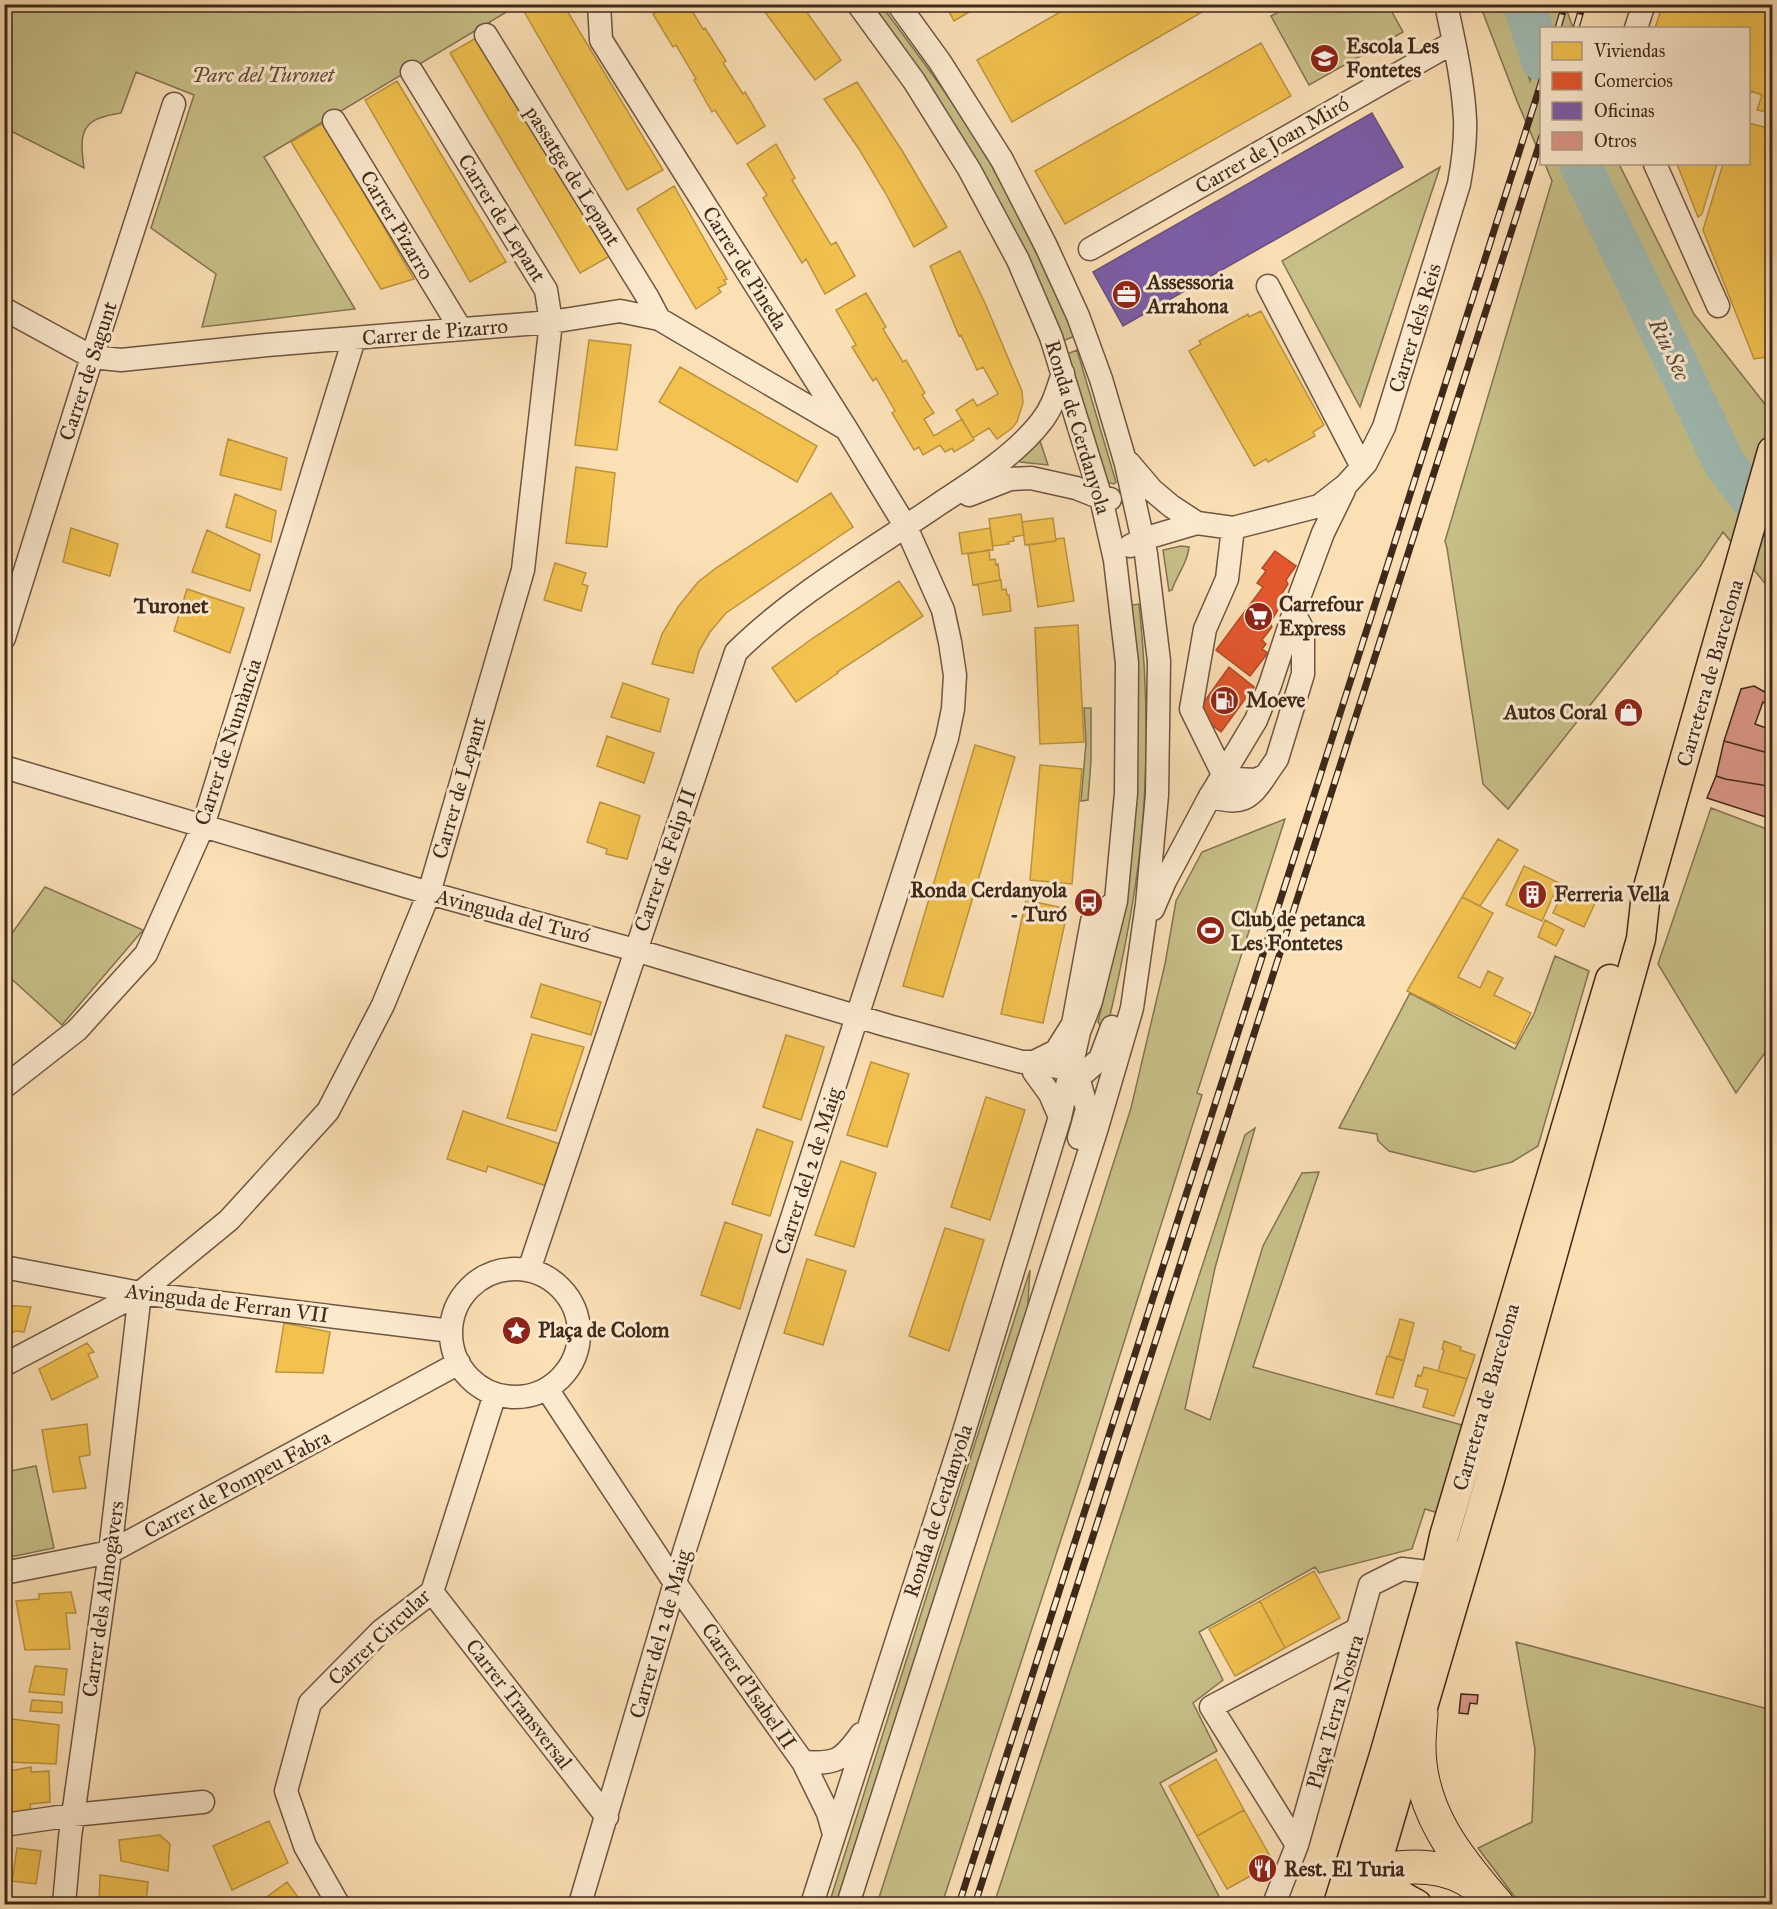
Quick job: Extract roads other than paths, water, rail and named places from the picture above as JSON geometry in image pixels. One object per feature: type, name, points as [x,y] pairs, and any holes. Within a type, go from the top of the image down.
[{"type":"highway","points":[[1421,1714],[1420,1763],[1429,1803],[1449,1845],[1494,1900]]},
{"type":"highway","points":[[1375,1871],[1403,1867],[1432,1867],[1472,1882],[1494,1900]]},
{"type":"main road","name":"Carretera de Barcelona","points":[[1365,1905],[1542,1296],[1641,939],[1646,894],[1773,452]]},
{"type":"main road","name":"Carretera de Barcelona","points":[[1338,1905],[1384,1755],[1436,1573],[1444,1536],[1624,934],[1646,894]]},
{"type":"main road","points":[[1542,1296],[1540,1263],[1549,1230],[1542,1204],[1554,1194],[1562,1180],[1583,1121],[1596,1103]]},
{"type":"main road","points":[[1384,1755],[1382,1794],[1369,1858],[1375,1871],[1400,1894],[1418,1905]]},
{"type":"main road","points":[[1352,1905],[1359,1885],[1364,1878],[1375,1871]]},
{"type":"street","name":"Carrer de Pineda","points":[[599,4],[601,40],[906,527]]},
{"type":"street","name":"Ronda de Cerdanyola","points":[[812,1905],[962,1438],[1060,1117],[1079,1032],[1091,1001],[1116,901],[1126,793],[1127,663],[1115,560],[1101,498],[1048,328],[1018,260],[969,169],[914,81],[858,4]]},
{"type":"street","name":"Ronda de Cerdanyola","points":[[848,1905],[1038,1316],[1132,1008],[1148,891],[1157,795],[1159,661],[1143,539],[1126,466],[1101,379],[1086,338],[1046,246],[1002,160],[940,62],[897,4]]},
{"type":"street","name":"Carrer dels Reis","points":[[1115,560],[1126,548],[1143,539],[1197,523],[1233,528],[1319,506],[1346,485],[1362,467],[1384,427],[1460,184],[1465,120],[1462,88],[1446,4]]},
{"type":"street","points":[[1636,27],[1644,4]]},
{"type":"street","name":"passatge de Lepant","points":[[486,35],[648,298],[658,319]]},
{"type":"street","name":"Carrer de Joan Miró","points":[[1090,249],[1454,42]]},
{"type":"street","name":"Carrer de Lepant","points":[[4,1365],[140,1293],[230,1220],[328,1111],[383,1005],[429,893],[523,570],[551,322],[546,290],[412,72]]},
{"type":"street","name":"Carrer de Sagunt","points":[[4,638],[174,104]]},
{"type":"street","name":"Carrer Pizarro","points":[[334,121],[460,328]]},
{"type":"street","points":[[1655,165],[1718,306]]},
{"type":"street","points":[[1268,286],[1362,467]]},
{"type":"street","name":"Carrer de Pizarro","points":[[4,309],[92,357],[121,360],[267,345],[551,322],[620,311],[658,319],[847,430]]},
{"type":"street","name":"Carrer de Numància","points":[[4,1087],[77,1030],[146,954],[202,826],[354,339]]},
{"type":"street","name":"Carrer de Felip II","points":[[529,1270],[736,652],[760,627],[997,464],[1031,434],[1053,406],[1063,373]]},
{"type":"street","points":[[1101,498],[1108,499],[1120,490],[1126,466]]},
{"type":"street","name":"Carrer dels Reis","points":[[1126,466],[1152,490],[1197,523]]},
{"type":"street","name":"Carrer de Felip II","points":[[906,527],[981,490],[1010,479],[1031,478],[1076,488],[1101,498]]},
{"type":"street","points":[[1142,936],[1165,881],[1217,784],[1256,720],[1323,533],[1346,485]]},
{"type":"street","name":"Carrer del 2 de Maig","points":[[607,1817],[675,1583],[947,738],[953,709],[955,675],[950,642],[943,610],[906,527]]},
{"type":"street","points":[[1233,528],[1227,579],[1205,629],[1191,709],[1223,800],[1243,799],[1255,792],[1277,759],[1304,674],[1303,630],[1294,613]]},
{"type":"street","name":"Avinguda del Turó","points":[[4,767],[429,893],[635,950],[889,1026],[1068,1076]]},
{"type":"street","name":"Ronda de Cerdanyola","points":[[1068,1076],[1084,1073],[1100,1059],[1124,990],[1148,891]]},
{"type":"street","points":[[1060,1117],[1050,1094],[1030,1065],[1056,1051],[1073,1024],[1092,921],[1116,901]]},
{"type":"street","name":"Ronda de Cerdanyola","points":[[1038,1316],[1036,1271],[1087,1109],[1080,1084],[1068,1076]]},
{"type":"street","name":"Avinguda de Ferran VII","points":[[4,1267],[140,1293],[451,1331]]},
{"type":"street","points":[[510,1269],[529,1270],[549,1279],[566,1293],[576,1313],[579,1335],[575,1356],[564,1375],[547,1389],[530,1396],[512,1397],[495,1394],[480,1387],[459,1363],[453,1348],[451,1331],[454,1312],[463,1296],[476,1282],[492,1273],[510,1269]]},
{"type":"street","name":"Carrer dels Almogàvers","points":[[64,1905],[73,1815],[110,1552],[140,1293]]},
{"type":"street","name":"Carrer de Pompeu Fabra","points":[[4,1573],[110,1552],[459,1363]]},
{"type":"street","name":"Carrer d'Isabel II","points":[[547,1389],[675,1583],[803,1762],[822,1763],[847,1754],[870,1722]]},
{"type":"street","name":"Carrer Circular","points":[[338,1905],[305,1846],[286,1791],[310,1703],[381,1631],[432,1592],[495,1394]]},
{"type":"street","points":[[1436,1573],[1454,1551],[1474,1500],[1490,1480]]},
{"type":"street","name":"Plaça Terra Nostra","points":[[1274,1905],[1297,1845],[1370,1585],[1402,1569],[1436,1573]]},
{"type":"street","name":"Carrer Transversal","points":[[432,1592],[607,1817]]},
{"type":"street","points":[[1297,1845],[1211,1707],[1358,1629]]},
{"type":"street","points":[[803,1762],[828,1812],[834,1834]]},
{"type":"street","points":[[4,1825],[73,1815],[203,1802]]},
{"type":"street","points":[[580,1905],[607,1817]]},
{"type":"water","points":[[1507,5],[1537,5],[1545,27],[1540,27],[1540,53],[1530,81]]},
{"type":"waterway","name":"Riu Sec","points":[[1524,4],[1540,54]]},
{"type":"waterway","name":"Riu Sec","points":[[1580,165],[1725,464],[1772,526]]},
{"type":"railway","points":[[1558,27],[1565,4]]},
{"type":"railway","points":[[1576,27],[1583,4]]},
{"type":"railway","points":[[959,1904],[1540,86]]},
{"type":"railway","points":[[975,1904],[1540,142]]},
{"type":"place","name":"Escola Les Fontetes","points":[[1325,58]]},
{"type":"place","name":"Assessoria Arrahona","points":[[1126,294]]},
{"type":"place","name":"Carrefour Express","points":[[1258,616]]},
{"type":"place","name":"Moeve","points":[[1225,700]]},
{"type":"place","name":"Autos Coral","points":[[1628,712]]},
{"type":"place","name":"Ferreria Vella","points":[[1533,894]]},
{"type":"place","name":"Ronda Cerdanyola - Turó","points":[[1088,902]]},
{"type":"place","name":"Club de petanca Les Fontetes","points":[[1210,931]]},
{"type":"place","name":"Plaça de Colom","points":[[517,1330]]},
{"type":"place","name":"Rest. El Turia","points":[[1263,1869]]},
{"type":"district","name":"Turonet","points":[[171,605]]},
{"type":"park label","name":"Parc del Turonet","points":[[263,75]]}]
